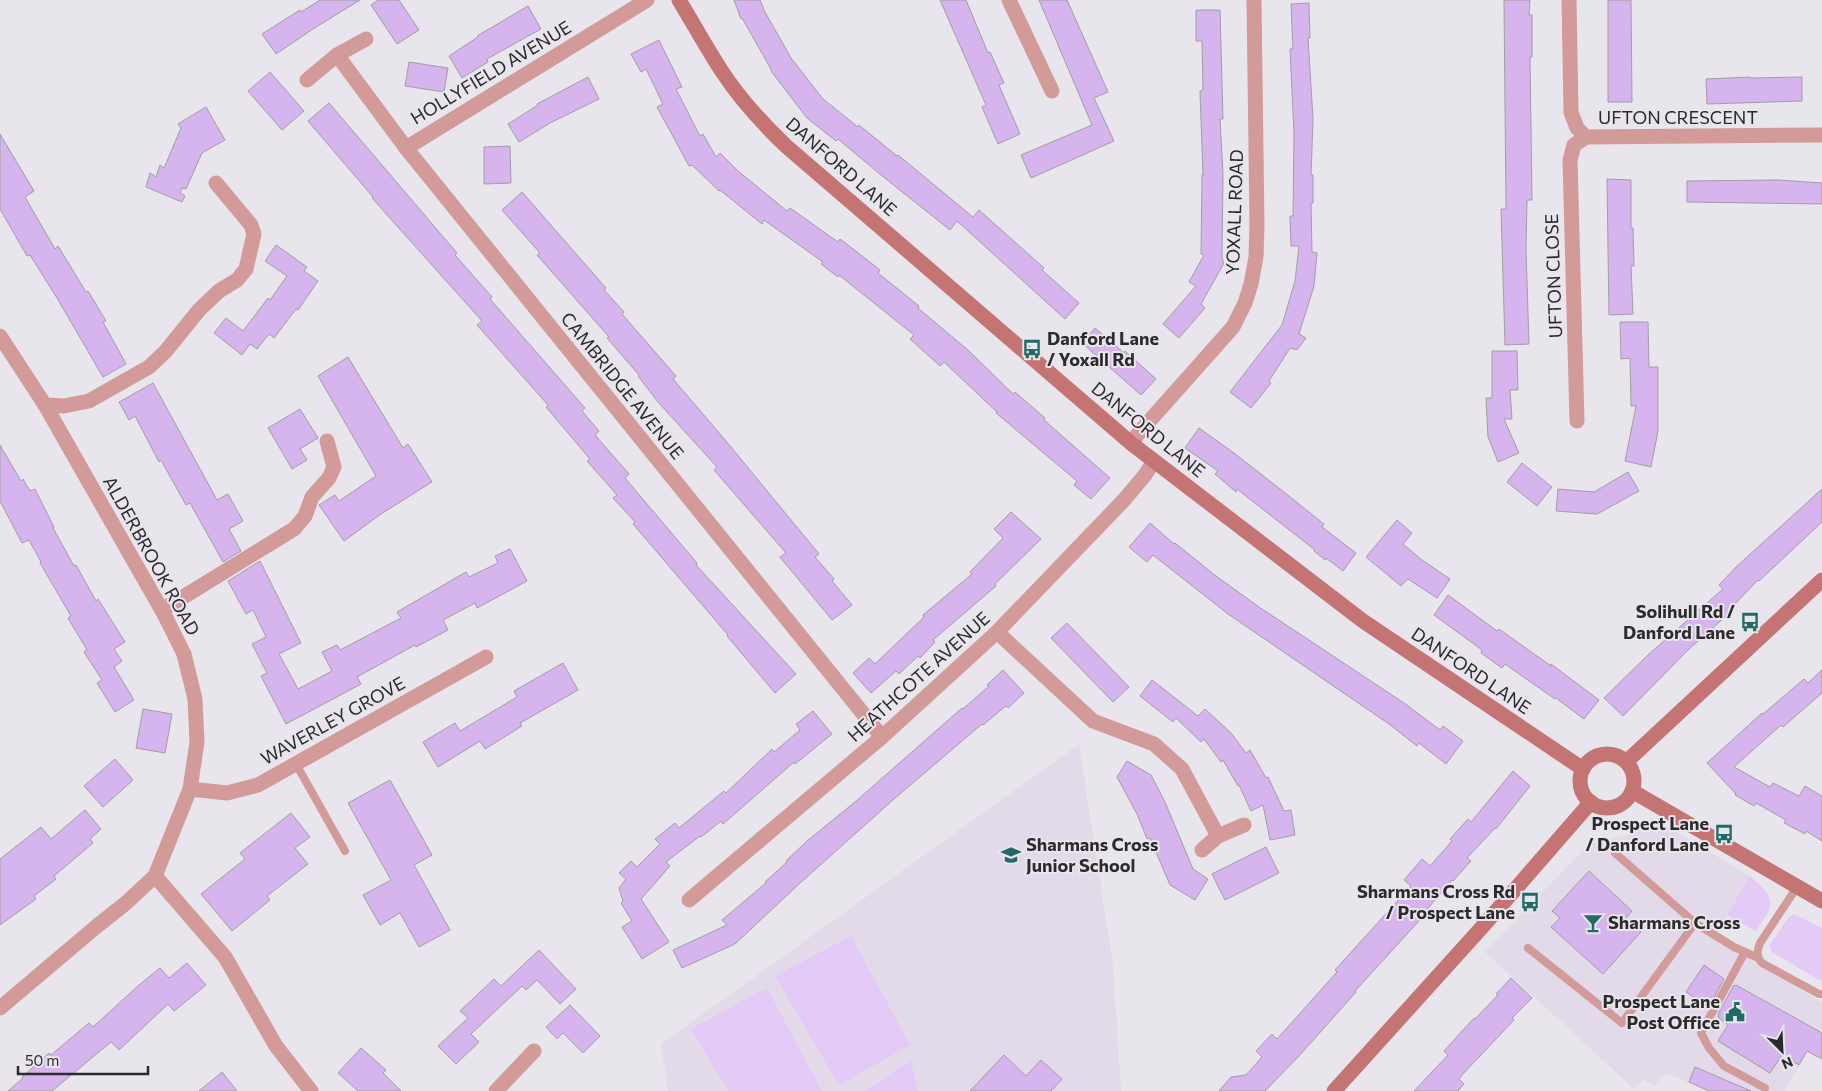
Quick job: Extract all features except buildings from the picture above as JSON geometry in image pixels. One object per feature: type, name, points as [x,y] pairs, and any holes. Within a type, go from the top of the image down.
[{"type":"street","name":"HOLLYFIELD AVENUE","points":[[406,148],[647,0]]},
{"type":"street","name":"DANFORD LANE","points":[[679,0],[721,71],[742,100],[786,146],[1132,444],[1363,621],[1583,769]]},
{"type":"street","points":[[1010,0],[1052,91]]},
{"type":"street","name":"YOXALL ROAD","points":[[1132,444],[1138,434],[1233,326],[1245,303],[1251,284],[1256,257],[1257,225],[1254,0]]},
{"type":"street","name":"UFTON CRESCENT","points":[[1569,0],[1571,112],[1577,128],[1586,137],[1822,135]]},
{"type":"street","points":[[307,80],[337,56],[366,38]]},
{"type":"street","name":"CAMBRIDGE AVENUE","points":[[337,56],[406,148],[882,736]]},
{"type":"street","name":"UFTON CLOSE","points":[[1577,421],[1570,160],[1574,146],[1586,137]]},
{"type":"street","points":[[44,405],[64,406],[89,401],[148,367],[165,352],[199,310],[218,291],[237,280],[246,269],[254,234],[251,225],[216,183]]},
{"type":"street","name":"ALDERBROOK ROAD","points":[[0,336],[44,405],[162,610],[184,654],[195,699],[196,742],[190,789],[155,876],[126,903],[0,1008]]},
{"type":"street","points":[[162,610],[294,529],[305,516],[312,497],[329,478],[334,467],[327,441]]},
{"type":"street","name":"HEATHCOTE AVENUE","points":[[689,900],[882,736],[997,632],[1124,500],[1146,475],[1154,461]]},
{"type":"street","points":[[1626,762],[1822,580]]},
{"type":"street","points":[[997,632],[1093,721],[1154,744],[1182,769],[1218,836]]},
{"type":"street","name":"WAVERLEY GROVE","points":[[190,789],[227,793],[258,785],[486,657]]},
{"type":"street","points":[[1606,754],[1616,755],[1626,762],[1634,776],[1632,791],[1627,799],[1615,807],[1606,808],[1591,802],[1584,796],[1581,787],[1583,769],[1589,761],[1597,756],[1606,754]]},
{"type":"street","points":[[1632,791],[1822,901]]},
{"type":"street","points":[[1334,1091],[1490,918],[1591,802]]},
{"type":"street","points":[[1202,850],[1218,836],[1244,825]]},
{"type":"street","points":[[155,876],[225,957],[276,1046],[311,1091]]},
{"type":"street","points":[[496,1091],[534,1051]]},
{"type":"lane","points":[[296,764],[345,850]]},
{"type":"lane","points":[[1615,853],[1695,923],[1758,958],[1762,963],[1822,994]]},
{"type":"lane","points":[[1758,958],[1757,951],[1760,943],[1797,887]]},
{"type":"lane","points":[[1528,948],[1622,1023],[1695,923]]},
{"type":"lane","points":[[1745,952],[1701,1034],[1709,1048],[1724,1066],[1765,1088]]},
{"type":"shaded area","name":"Sharmans Cross Junior School","points":[[1079,744],[1113,965],[1121,1091],[918,1091],[911,1060],[866,1091],[668,1091],[661,1044]]},
{"type":"shaded area","points":[[1656,820],[1750,876],[1714,938],[1822,1002],[1822,1028],[1784,1091],[1709,1091],[1666,1073],[1654,1086],[1644,1080],[1635,1090],[1485,952],[1589,844],[1635,833]]},
{"type":"shaded area","points":[[1750,876],[1765,891],[1771,902],[1767,913],[1756,931],[1727,915]]},
{"type":"shaded area","points":[[1794,914],[1822,928],[1822,980],[1772,952],[1769,946],[1788,918]]},
{"type":"shaded area","points":[[851,936],[910,1045],[839,1085],[775,976]]},
{"type":"shaded area","points":[[767,988],[822,1091],[728,1091],[691,1029]]},
{"type":"shaded area","points":[[911,1060],[918,1091],[866,1091]]},
{"type":"place","name":"Danford Lane / Yoxall Rd","points":[[1032,349]]},
{"type":"place","name":"Solihull Rd / Danford Lane","points":[[1750,622]]},
{"type":"place","name":"Prospect Lane / Danford Lane","points":[[1724,834]]},
{"type":"place","name":"Sharmans Cross Junior School","points":[[1011,855]]},
{"type":"place","name":"Sharmans Cross Rd / Prospect Lane","points":[[1530,902]]},
{"type":"place","name":"Sharmans Cross","points":[[1593,923]]},
{"type":"place","name":"Prospect Lane Post Office","points":[[1735,1012]]}]
